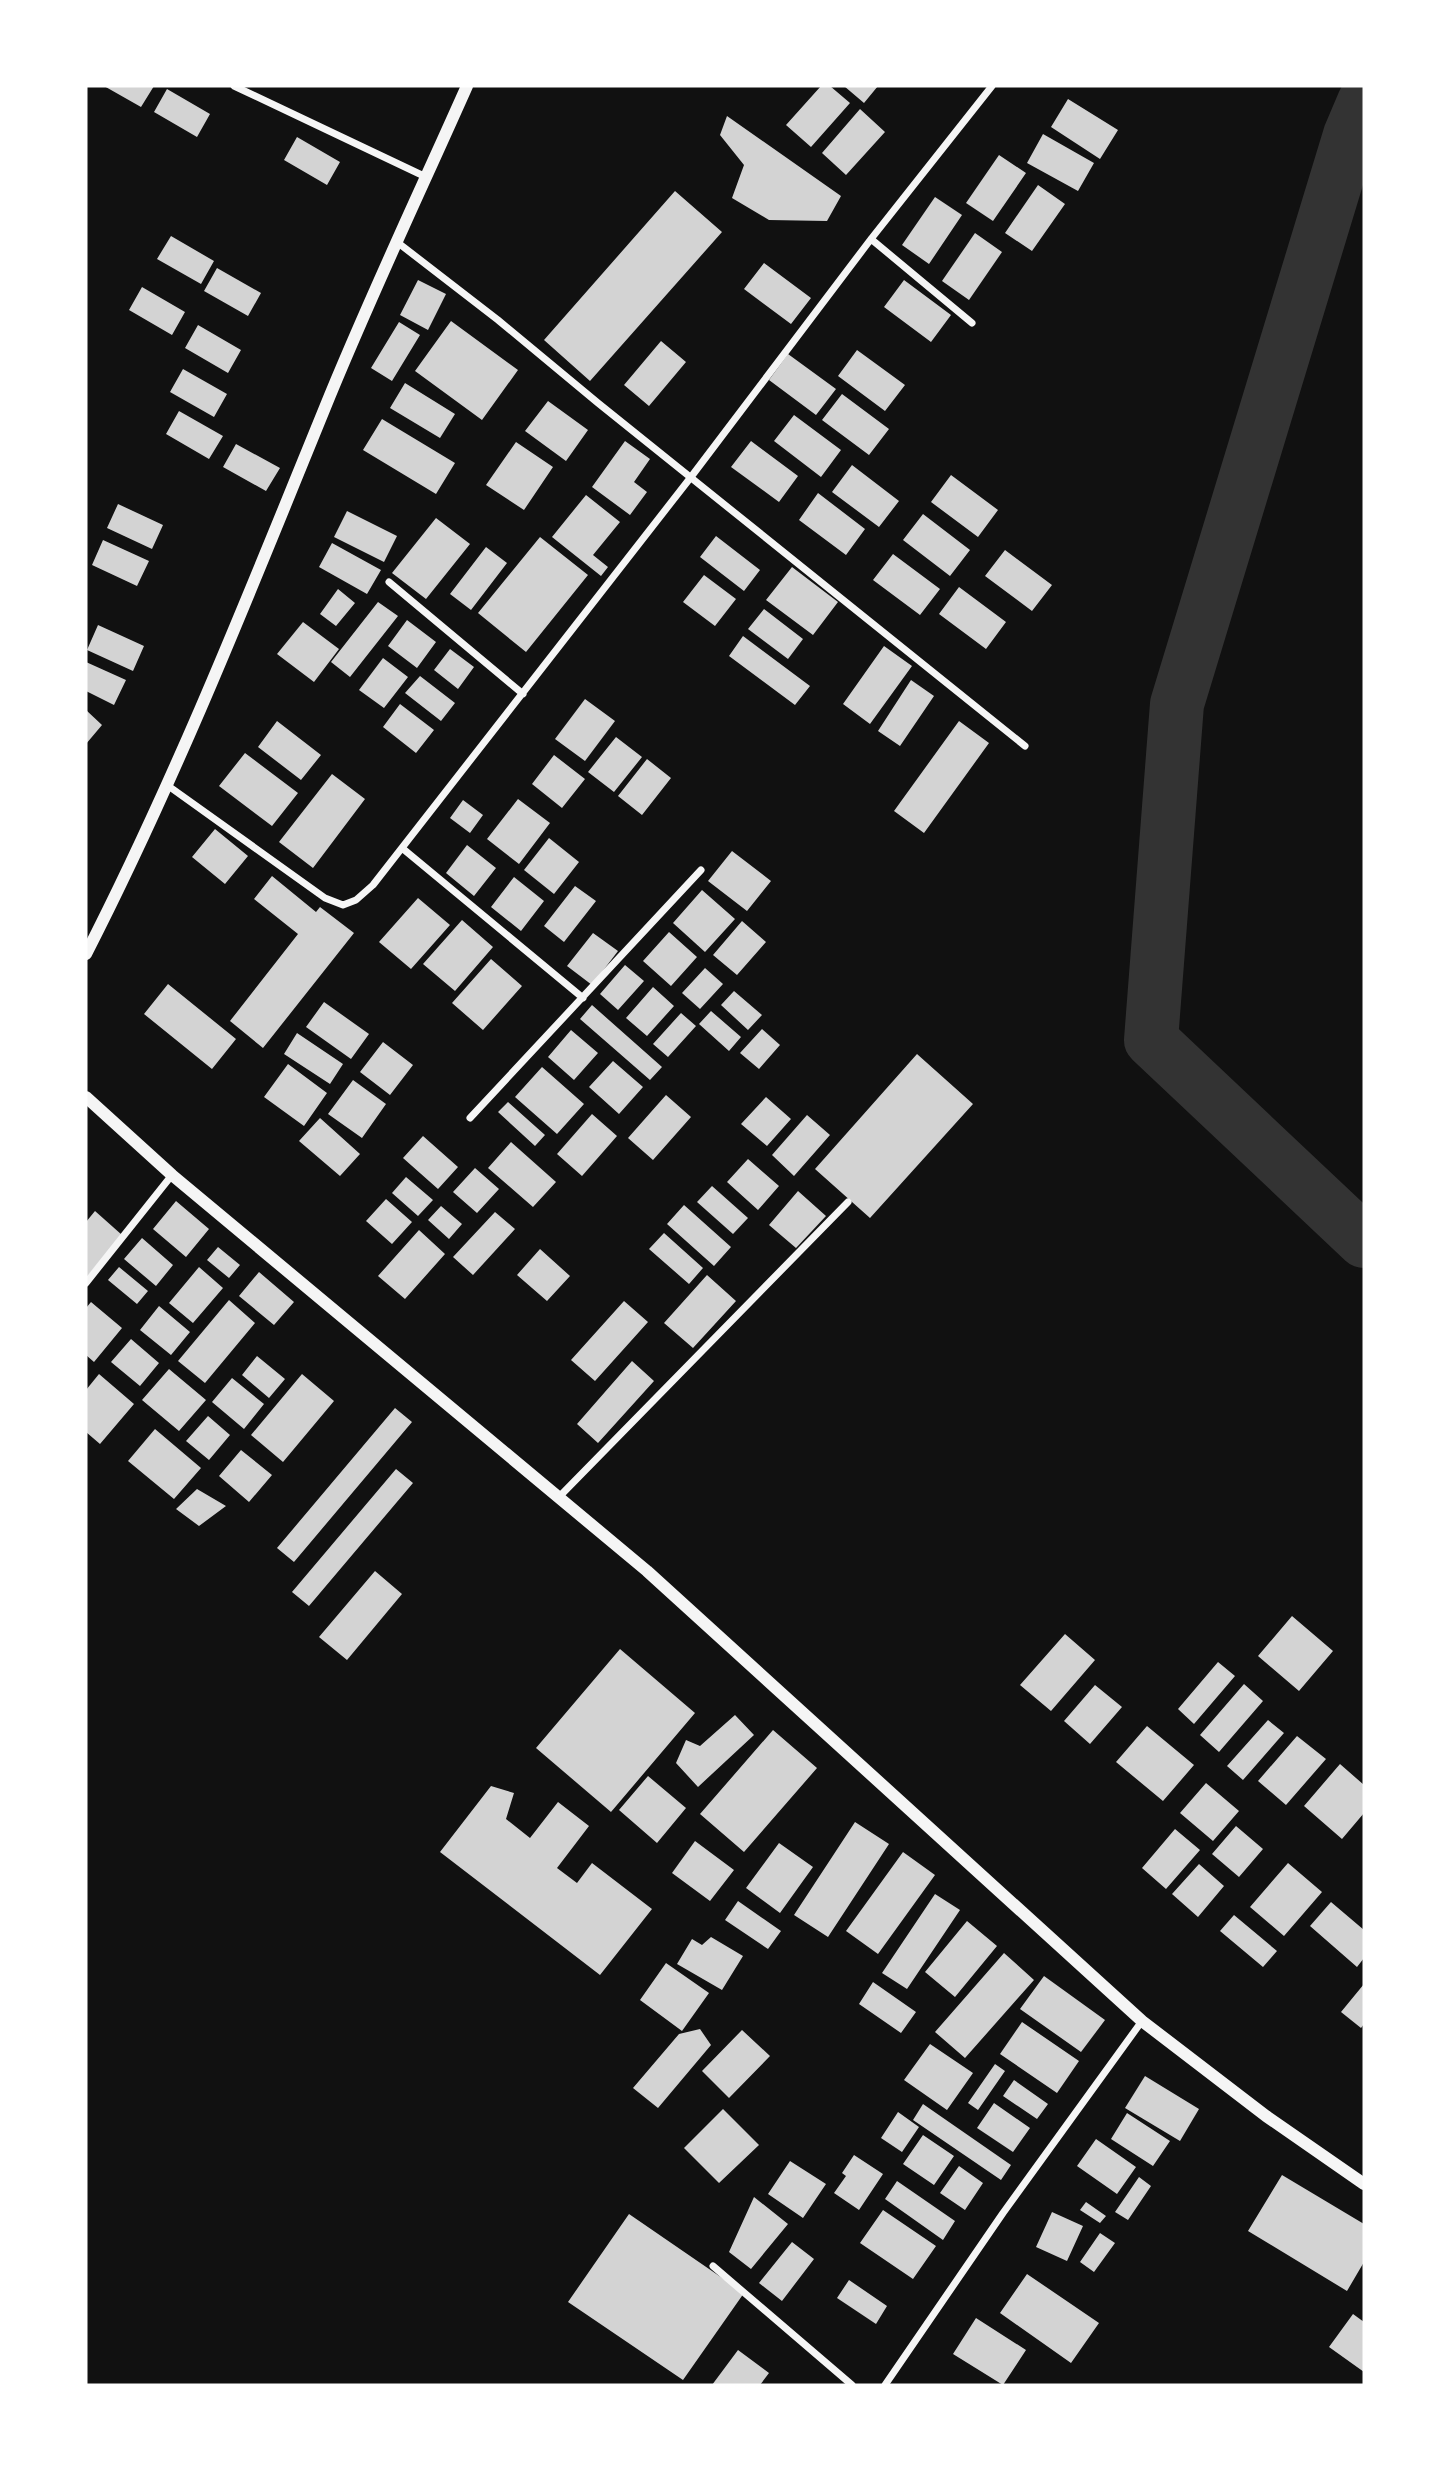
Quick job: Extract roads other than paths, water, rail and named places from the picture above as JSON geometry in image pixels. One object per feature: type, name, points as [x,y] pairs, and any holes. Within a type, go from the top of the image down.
[{"type":"street","points":[[234,86],[426,177]]},
{"type":"street","points":[[86,954],[167,785],[273,538],[324,408],[467,86]]},
{"type":"street","points":[[167,785],[325,898],[343,905],[356,900],[373,886],[992,86]]},
{"type":"street","points":[[871,239],[972,323]]},
{"type":"street","points":[[397,242],[498,320],[1025,746]]},
{"type":"street","points":[[388,582],[523,694]]},
{"type":"street","points":[[402,848],[583,998]]},
{"type":"street","points":[[470,1118],[701,870]]},
{"type":"street","points":[[86,1097],[172,1175],[647,1571],[1142,2021],[1266,2116],[1364,2184]]},
{"type":"street","points":[[86,1283],[172,1175]]},
{"type":"street","points":[[559,1497],[848,1202]]},
{"type":"street","points":[[886,2385],[1003,2213],[1142,2021]]},
{"type":"street","points":[[713,2266],[852,2385]]},
{"type":"waterway","points":[[1364,102],[1350,135],[1177,704],[1151,1040],[1364,1241]]}]
